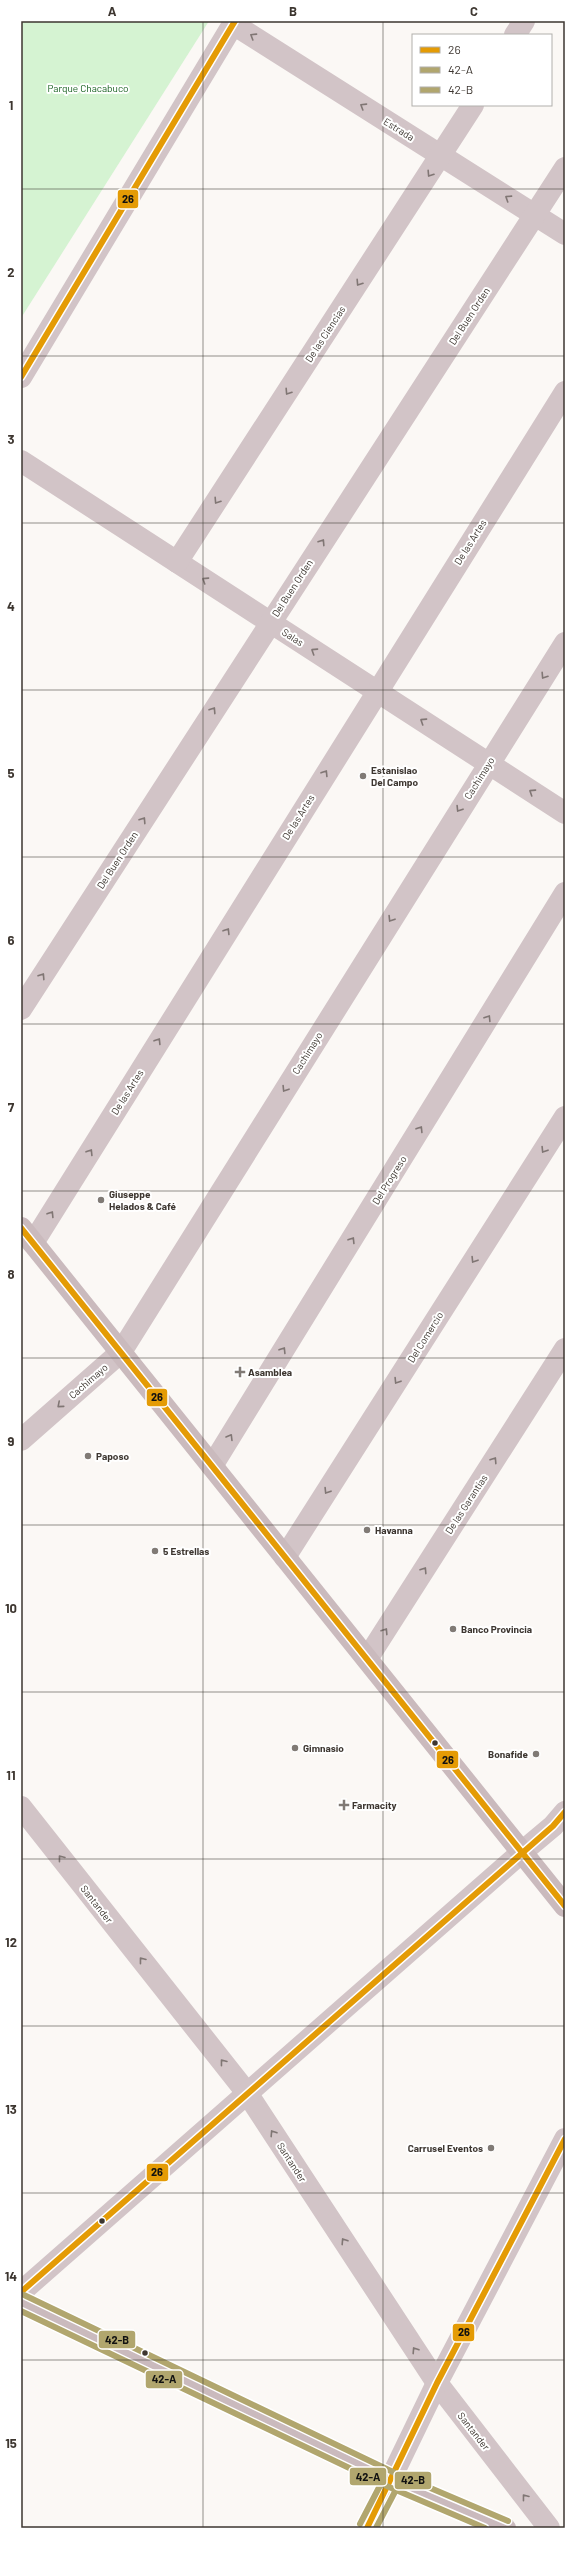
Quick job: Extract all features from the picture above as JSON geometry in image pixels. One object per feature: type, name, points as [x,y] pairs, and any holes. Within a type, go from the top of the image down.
[{"type":"main road","points":[[27,1235],[565,1906]]},
{"type":"main road","points":[[21,2302],[392,2480],[505,2528]]},
{"type":"street","points":[[516,34],[524,21]]},
{"type":"street","points":[[21,377],[234,22]]},
{"type":"street","name":"Estrada","points":[[234,22],[565,234]]},
{"type":"street","name":"De las Ciencias","points":[[177,562],[442,156],[471,106]]},
{"type":"street","name":"Del Buen Orden","points":[[21,1009],[565,168]]},
{"type":"street","name":"De las Artes","points":[[27,1235],[376,691],[565,392]]},
{"type":"street","name":"Salas","points":[[21,461],[565,813]]},
{"type":"street","name":"Cachimayo","points":[[21,1440],[120,1352],[488,763],[565,643]]},
{"type":"street","name":"Del Progreso","points":[[212,1466],[565,893]]},
{"type":"street","name":"Del Comercio","points":[[286,1557],[565,1117]]},
{"type":"street","name":"De las Garantías","points":[[367,1659],[565,1349]]},
{"type":"street","name":"Santander","points":[[21,1807],[247,2093],[437,2383],[549,2528]]},
{"type":"street","points":[[21,2292],[553,1826],[565,1812]]},
{"type":"street","points":[[367,2528],[392,2480],[437,2383],[565,2139]]},
{"type":"green space","name":"Parque Chacabuco","points":[[21,21],[209,21],[21,318]]},
{"type":"transit line","name":"26","points":[[21,377],[235,21]]},
{"type":"transit line","name":"26","points":[[21,1228],[565,1906]]},
{"type":"transit line","name":"26","points":[[21,2292],[553,1826],[565,1812]]},
{"type":"transit line","name":"26","points":[[367,2528],[437,2383],[565,2139]]},
{"type":"transit line","name":"42-B","points":[[24,2295],[395,2473],[508,2521]]},
{"type":"transit line","name":"42-A","points":[[21,2311],[389,2487],[485,2528]]},
{"type":"transit line","name":"42-B","points":[[360,2524],[385,2476]]},
{"type":"transit line","name":"42-A","points":[[376,2528],[399,2484]]},
{"type":"place","name":"Estanislao Del Campo","points":[[363,776]]},
{"type":"place","name":"Giuseppe Helados & Café","points":[[101,1200]]},
{"type":"place","name":"Asamblea","points":[[240,1372]]},
{"type":"place","name":"Paposo","points":[[88,1456]]},
{"type":"place","name":"Havanna","points":[[367,1530]]},
{"type":"place","name":"5 Estrellas","points":[[155,1551]]},
{"type":"place","name":"Banco Provincia","points":[[453,1629]]},
{"type":"place","name":"Gimnasio","points":[[295,1748]]},
{"type":"place","name":"Bonafide","points":[[536,1754]]},
{"type":"place","name":"Farmacity","points":[[344,1805]]},
{"type":"place","name":"Carrusel Eventos","points":[[491,2148]]}]
